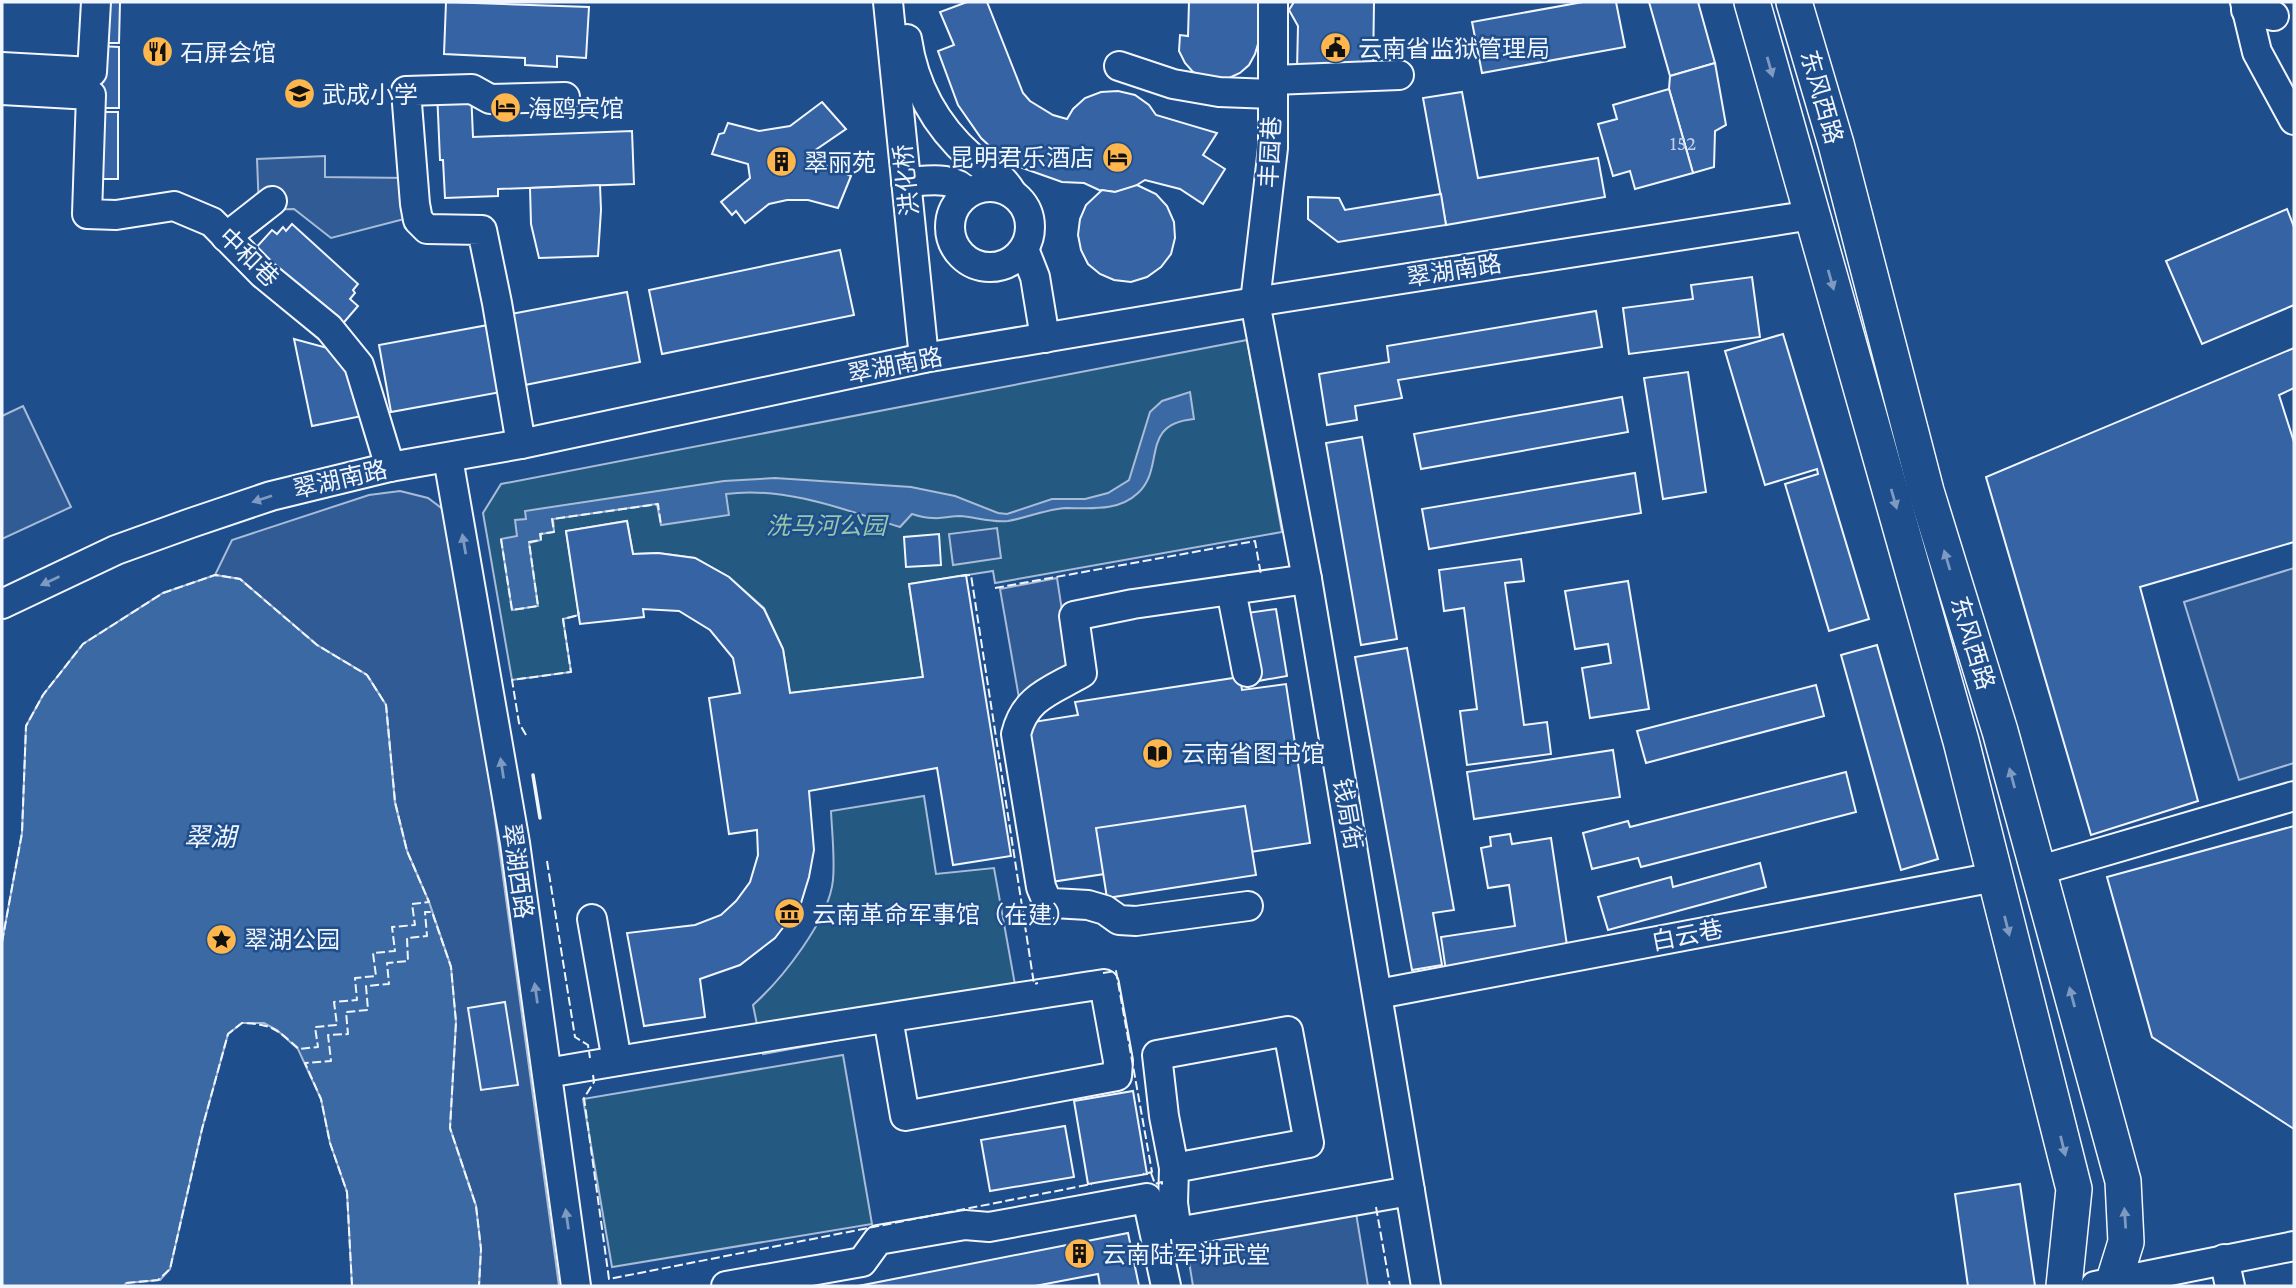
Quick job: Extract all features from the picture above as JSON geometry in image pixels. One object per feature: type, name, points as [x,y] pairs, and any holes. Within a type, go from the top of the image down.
[{"type":"main road","name":"东风西路","points":[[1752,2],[1953,714],[2074,1189],[2064,1286]]},
{"type":"main road","name":"东风西路","points":[[1794,2],[1836,144],[1926,491],[2000,732],[2123,1181],[2126,1242],[2107,1286]]},
{"type":"street","points":[[2,67],[92,72],[96,2]]},
{"type":"street","name":"洪化桥","points":[[888,2],[924,358]]},
{"type":"street","points":[[904,2],[909,52],[917,86],[941,124],[959,145],[974,160],[993,171],[1012,193]]},
{"type":"street","name":"丰园巷","points":[[1255,302],[1273,148],[1273,2]]},
{"type":"street","points":[[2245,6],[2274,16]]},
{"type":"street","points":[[2245,6],[2257,52],[2294,120]]},
{"type":"street","points":[[1119,66],[1173,85],[1219,92],[1399,75]]},
{"type":"street","points":[[521,444],[482,230],[426,229],[418,220],[406,91],[472,89],[490,99],[565,97]]},
{"type":"street","name":"中和巷","points":[[2,90],[91,95],[76,207],[88,214],[116,215],[174,206],[212,222],[263,274],[329,328],[359,365],[390,467]]},
{"type":"street","points":[[906,182],[951,181],[961,185],[968,193]]},
{"type":"street","points":[[990,187],[1002,188],[1012,193],[1021,200],[1031,221],[1031,233],[1024,249],[1013,261],[1002,266],[990,268],[969,261],[960,254],[950,233],[950,222],[959,201],[968,193],[990,187]]},
{"type":"street","points":[[226,237],[272,201]]},
{"type":"street","name":"翠湖南路","points":[[2,604],[116,550],[191,523],[271,496],[390,467],[521,444],[924,358],[1255,302],[1812,215]]},
{"type":"street","points":[[1024,249],[1035,276],[1045,338]]},
{"type":"street","name":"钱局街","points":[[1255,302],[1307,579],[1426,1286]]},
{"type":"street","name":"翠湖西路","points":[[448,458],[514,844],[576,1286]]},
{"type":"street","points":[[1248,906],[1136,921],[1119,920],[1105,910],[1088,905],[1053,903],[1046,898],[1041,887],[1016,734],[1020,719],[1032,702],[1082,673],[1074,616],[1133,604],[1307,579]]},
{"type":"street","points":[[1231,590],[1247,672]]},
{"type":"street","points":[[2037,871],[2294,796]]},
{"type":"street","name":"白云巷","points":[[1378,993],[1995,877]]},
{"type":"street","points":[[592,919],[617,1061]]},
{"type":"street","points":[[547,1073],[888,1018],[1104,985],[1118,1061],[1117,1076],[905,1116],[888,1018]]},
{"type":"street","points":[[1174,1168],[1309,1143],[1289,1031],[1157,1055],[1164,1116],[1174,1168],[1173,1203],[1177,1232],[1410,1191]]},
{"type":"street","points":[[726,1286],[862,1262],[878,1240],[965,1225],[989,1227],[1147,1198],[1166,1286]]},
{"type":"street","points":[[2107,1286],[2227,1273],[2294,1246]]},
{"type":"green space","name":"洗马河公园","points":[[1247,340],[1282,532],[995,583],[993,571],[909,584],[923,677],[790,693],[783,649],[764,608],[729,577],[695,558],[658,553],[633,554],[627,521],[566,531],[579,615],[563,619],[571,672],[512,680],[483,513],[501,484]]},
{"type":"green space","points":[[924,796],[936,874],[994,868],[1019,1007],[763,1054],[753,1005],[790,965],[814,930],[830,896],[834,854],[831,811]]},
{"type":"green space","points":[[843,1055],[872,1224],[612,1267],[583,1099]]},
{"type":"shaded area","points":[[325,156],[325,177],[408,178],[412,217],[331,238],[294,209],[259,210],[257,159]]},
{"type":"shaded area","points":[[23,406],[71,507],[2,539],[2,416]]},
{"type":"shaded area","points":[[400,491],[428,498],[448,513],[458,548],[559,1286],[479,1286],[476,1206],[450,1128],[451,967],[429,902],[407,851],[395,802],[386,705],[367,675],[317,645],[240,579],[215,575],[232,540],[369,495]]},
{"type":"shaded area","points":[[997,528],[1001,558],[953,565],[949,534]]},
{"type":"shaded area","points":[[2294,568],[2294,763],[2239,780],[2184,602]]},
{"type":"shaded area","points":[[1057,578],[1074,689],[1019,698],[1000,589]]},
{"type":"shaded area","points":[[1356,1213],[1368,1286],[1193,1286],[1186,1243]]},
{"type":"water","points":[[1190,392],[1194,419],[1166,429],[1159,438],[1146,483],[1130,499],[1113,506],[1066,508],[1002,521],[960,516],[930,518],[912,514],[900,527],[814,501],[748,492],[726,494],[729,515],[661,525],[657,504],[553,519],[554,532],[541,534],[541,540],[529,543],[538,606],[512,610],[501,539],[517,536],[515,520],[526,519],[525,511],[724,481],[775,478],[911,487],[955,496],[1007,514],[1052,499],[1085,499],[1108,493],[1129,480],[1150,412],[1162,401]]},
{"type":"water","name":"翠湖","points":[[215,575],[240,579],[317,645],[367,675],[386,705],[395,803],[407,851],[429,902],[451,967],[456,1022],[450,1128],[476,1206],[481,1249],[479,1286],[352,1286],[347,1192],[330,1143],[321,1099],[298,1049],[277,1030],[264,1023],[242,1023],[228,1034],[202,1129],[170,1269],[160,1280],[126,1283],[124,1286],[2,1286],[2,942],[22,833],[26,726],[43,695],[83,644],[163,593]]},
{"type":"building","points":[[102,2],[120,2],[119,43],[101,43]]},
{"type":"building","points":[[446,2],[589,7],[586,58],[557,56],[557,67],[525,65],[525,58],[444,54]]},
{"type":"building","points":[[967,2],[987,2],[1023,93],[1030,101],[1053,115],[1067,119],[1085,98],[1101,92],[1118,91],[1135,95],[1149,105],[1156,115],[1217,133],[1203,155],[1225,169],[1203,204],[1180,189],[1145,180],[1132,188],[1115,192],[1099,190],[1084,183],[1062,182],[1017,166],[997,153],[981,138],[958,105],[938,51],[954,45],[940,12]]},
{"type":"building","points":[[1189,2],[1261,2],[1260,37],[1255,54],[1249,65],[1240,73],[1217,80],[1204,78],[1193,72],[1185,63],[1179,51],[1180,35],[1188,36]]},
{"type":"building","name":"云南省监狱管理局","points":[[1294,2],[1374,2],[1373,71],[1297,70],[1298,26],[1289,10]]},
{"type":"building","points":[[1583,2],[1616,2],[1625,47],[1482,73],[1472,22]]},
{"type":"building","points":[[1649,2],[1698,2],[1715,63],[1670,76]]},
{"type":"building","points":[[99,46],[119,47],[119,108],[99,108]]},
{"type":"building","points":[[1715,63],[1726,125],[1715,131],[1714,167],[1693,173],[1669,89],[1670,76]]},
{"type":"building","points":[[1669,89],[1693,173],[1635,189],[1630,171],[1613,176],[1598,124],[1617,119],[1613,105]]},
{"type":"building","points":[[471,90],[473,137],[632,131],[634,184],[498,189],[498,196],[445,198],[443,160],[440,160],[437,91]]},
{"type":"building","points":[[1462,92],[1478,178],[1598,158],[1605,197],[1446,225],[1423,98]]},
{"type":"building","name":"翠丽苑","points":[[822,102],[846,129],[814,151],[815,161],[851,176],[838,208],[808,200],[787,200],[769,204],[745,223],[736,211],[732,215],[721,202],[750,178],[748,164],[712,154],[719,134],[724,133],[728,123],[759,131],[790,126]]},
{"type":"building","points":[[99,112],[118,112],[118,179],[98,179]]},
{"type":"building","points":[[600,185],[598,256],[539,258],[531,224],[530,188]]},
{"type":"building","points":[[1137,185],[1156,194],[1167,206],[1174,222],[1175,238],[1171,254],[1161,267],[1147,277],[1131,282],[1114,280],[1100,274],[1088,264],[1078,235],[1080,219],[1086,205],[1102,190],[1115,192]]},
{"type":"building","points":[[1441,194],[1446,225],[1338,242],[1308,219],[1308,197],[1339,198],[1345,210]]},
{"type":"building","points":[[2287,209],[2294,227],[2294,305],[2202,344],[2166,261]]},
{"type":"building","points":[[292,224],[358,284],[350,299],[358,306],[339,328],[253,251],[272,230],[277,234],[283,227],[286,231]]},
{"type":"building","points":[[840,250],[854,315],[662,354],[649,290]]},
{"type":"building","points":[[1752,277],[1760,337],[1629,354],[1623,308],[1693,299],[1691,285]]},
{"type":"building","points":[[627,292],[640,362],[525,385],[511,314]]},
{"type":"building","points":[[1596,311],[1602,347],[1398,380],[1402,398],[1355,406],[1357,420],[1327,425],[1319,374],[1389,362],[1387,346]]},
{"type":"building","points":[[488,325],[501,392],[391,412],[379,345]]},
{"type":"building","points":[[1783,334],[1869,619],[1829,631],[1785,484],[1818,474],[1817,469],[1765,485],[1725,351]]},
{"type":"building","points":[[294,339],[335,350],[357,385],[362,416],[312,426]]},
{"type":"building","points":[[2294,348],[2294,388],[2279,395],[2294,442],[2294,542],[2140,587],[2198,801],[2091,835],[1986,477]]},
{"type":"building","points":[[1688,372],[1706,492],[1663,499],[1644,378]]},
{"type":"building","points":[[1622,397],[1628,432],[1421,469],[1414,434]]},
{"type":"building","points":[[1362,437],[1397,639],[1361,645],[1326,443]]},
{"type":"building","points":[[1635,473],[1641,513],[1429,549],[1422,509]]},
{"type":"building","points":[[627,521],[633,554],[658,553],[695,558],[729,577],[764,609],[783,649],[790,693],[923,677],[909,584],[966,575],[1011,856],[953,865],[937,768],[809,791],[814,850],[801,903],[775,938],[740,965],[700,979],[705,1017],[644,1026],[627,933],[695,925],[721,915],[750,882],[758,855],[757,830],[729,834],[709,698],[740,693],[733,658],[710,630],[679,611],[643,609],[644,617],[580,624],[566,531]]},
{"type":"building","points":[[939,534],[941,565],[906,567],[904,537]]},
{"type":"building","points":[[1521,559],[1524,581],[1505,583],[1524,725],[1547,722],[1551,754],[1467,765],[1460,711],[1477,709],[1464,608],[1444,611],[1439,570]]},
{"type":"building","points":[[1628,581],[1649,709],[1590,718],[1582,668],[1611,663],[1608,644],[1575,649],[1565,591]]},
{"type":"building","points":[[1276,609],[1287,676],[1258,681],[1247,613]]},
{"type":"building","points":[[1877,645],[1938,859],[1901,870],[1841,655]]},
{"type":"building","points":[[1407,648],[1454,910],[1433,913],[1442,965],[1412,970],[1355,657]]},
{"type":"building","points":[[1240,677],[1242,690],[1286,684],[1310,843],[1051,882],[1027,723],[1078,715],[1075,702]]},
{"type":"building","points":[[1816,685],[1824,716],[1646,763],[1637,731]]},
{"type":"building","points":[[1613,750],[1620,797],[1474,819],[1467,772]]},
{"type":"building","points":[[1846,772],[1856,812],[1641,867],[1638,858],[1592,869],[1583,833],[1628,821],[1630,827]]},
{"type":"building","points":[[1245,806],[1256,875],[1107,898],[1096,828]]},
{"type":"building","points":[[2294,826],[2294,1129],[2152,1037],[2107,877]]},
{"type":"building","points":[[1510,834],[1512,844],[1551,838],[1568,952],[1446,971],[1441,937],[1515,926],[1509,885],[1488,888],[1481,848],[1491,846],[1490,837]]},
{"type":"building","points":[[1760,863],[1766,887],[1608,930],[1598,897],[1671,877],[1673,887]]},
{"type":"building","points":[[505,1002],[518,1085],[481,1090],[468,1008]]},
{"type":"building","points":[[1133,1091],[1147,1174],[1088,1184],[1074,1101]]},
{"type":"building","points":[[1065,1126],[1074,1177],[990,1191],[981,1140]]},
{"type":"building","points":[[2020,1184],[2035,1286],[1968,1286],[1955,1194]]},
{"type":"building","name":"云南陆军讲武堂","points":[[1128,1233],[1139,1286],[1100,1286],[1098,1274],[1035,1286],[858,1286]]},
{"type":"fence","points":[[501,539],[512,610],[538,606],[529,542],[541,540],[540,534],[554,532],[552,519],[658,504],[661,525]]},
{"type":"fence","points":[[995,588],[1255,541],[1261,575]]},
{"type":"fence","points":[[2,942],[22,833],[26,726],[43,695],[83,644],[163,593],[215,575],[240,579],[317,645],[367,675],[386,705],[395,802],[407,851],[429,902],[412,904],[415,925],[392,927],[395,951],[373,953],[376,976],[355,978],[357,1000],[334,1002],[337,1025],[315,1027],[318,1047],[299,1049],[268,1026],[242,1023],[228,1034],[202,1129],[170,1269],[158,1280],[126,1283],[124,1286]]},
{"type":"fence","points":[[961,576],[971,575],[1034,984],[1038,983]]},
{"type":"fence","points":[[526,735],[519,723],[512,680],[571,672],[563,619],[579,615],[578,611]]},
{"type":"fence","points":[[547,861],[575,1037],[588,1045],[590,1058]]},
{"type":"fence","points":[[352,1286],[347,1192],[330,1143],[321,1099],[305,1063],[331,1061],[328,1035],[348,1034],[346,1012],[368,1010],[366,986],[389,984],[387,963],[408,961],[407,938],[427,936],[425,912],[432,912],[451,967],[456,1022],[450,1128],[476,1206],[481,1249],[479,1286]]},
{"type":"fence","points":[[1103,973],[1116,971],[1152,1172],[1143,1174]]},
{"type":"fence","points":[[593,1075],[594,1082],[584,1098],[609,1279],[1092,1184]]},
{"type":"fence","points":[[1151,1173],[1155,1184],[1162,1182],[1162,1187]]},
{"type":"fence","points":[[1376,1207],[1390,1286]]},
{"type":"fence","points":[[1171,1239],[1172,1248],[1194,1243]]},
{"type":"wall","points":[[533,775],[540,818]]},
{"type":"place","name":"云南省监狱管理局","points":[[1335,48]]},
{"type":"place","name":"石屏会馆","points":[[157,52]]},
{"type":"place","name":"武成小学","points":[[299,94]]},
{"type":"place","name":"海鸥宾馆","points":[[505,108]]},
{"type":"place","name":"昆明君乐酒店","points":[[1117,157]]},
{"type":"place","name":"翠丽苑","points":[[781,162]]},
{"type":"place","name":"云南省图书馆","points":[[1158,753]]},
{"type":"place","name":"云南革命军事馆（在建）","points":[[789,914]]},
{"type":"place","name":"翠湖公园","points":[[221,939]]},
{"type":"place","name":"云南陆军讲武堂","points":[[1079,1254]]}]
